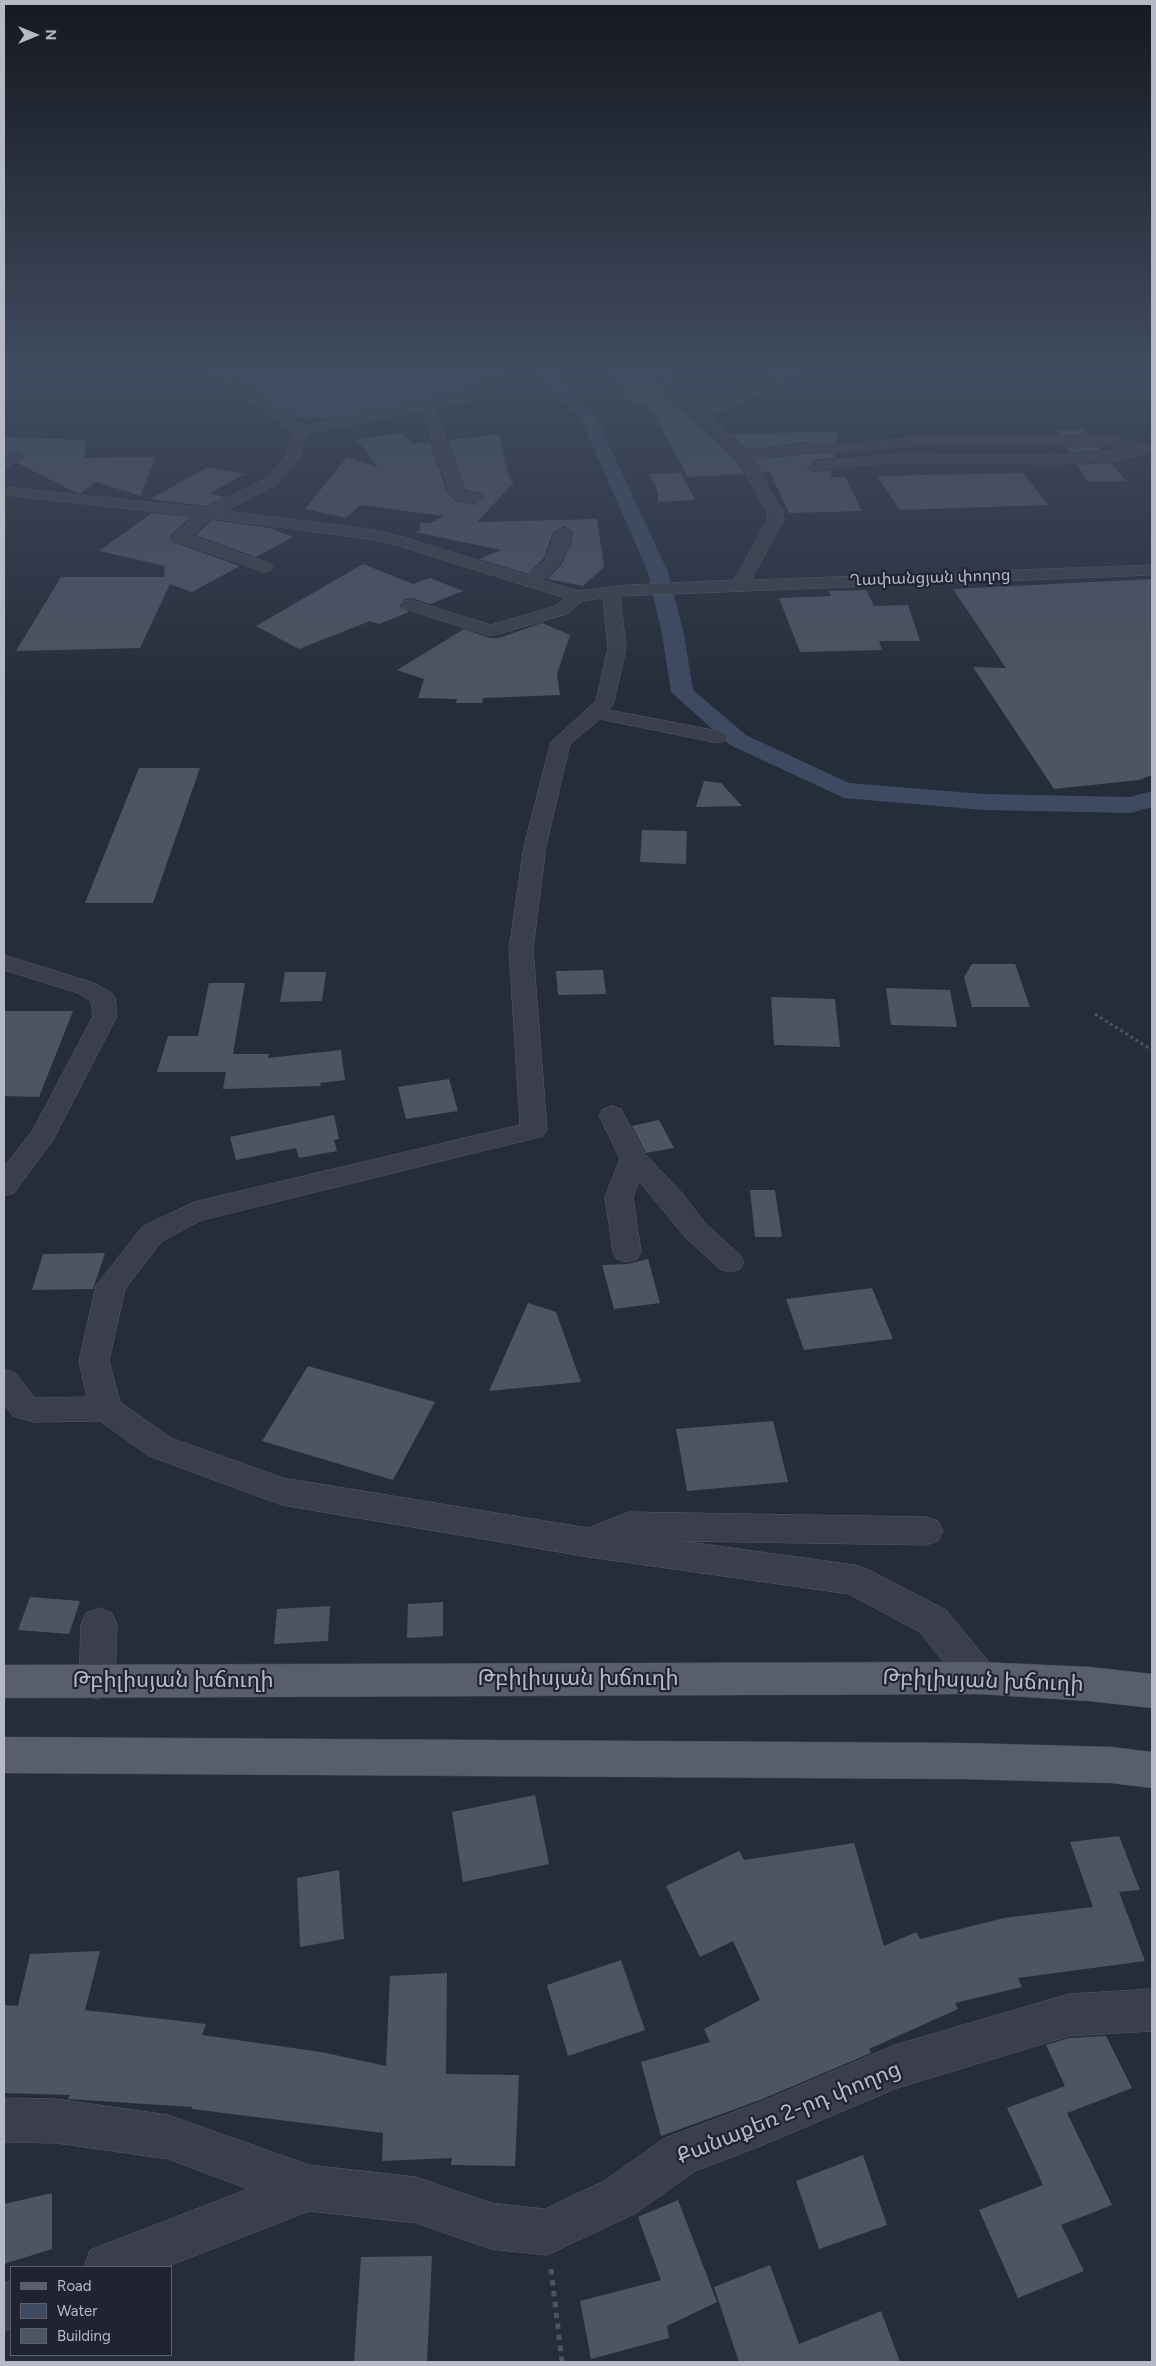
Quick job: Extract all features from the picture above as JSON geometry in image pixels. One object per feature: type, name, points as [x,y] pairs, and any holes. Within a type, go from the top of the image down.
[{"type":"main road","name":"Թբիլիսյան խճուղի","points":[[4,1682],[980,1678],[1089,1684],[1152,1691]]},
{"type":"main road","points":[[4,1755],[962,1761],[1111,1766],[1152,1770]]},
{"type":"street","points":[[265,568],[180,538],[208,513],[272,481]]},
{"type":"street","points":[[453,481],[458,494],[475,498]]},
{"type":"street","points":[[740,585],[776,519],[774,510],[758,481]]},
{"type":"street","points":[[4,491],[208,513],[369,534],[400,540],[577,596],[620,592],[616,648],[604,702],[596,713],[561,742],[535,846],[521,949],[534,1130],[194,1212],[152,1234],[111,1286],[94,1361],[106,1409]]},
{"type":"street","points":[[531,582],[553,561],[562,544],[563,533]]},
{"type":"street","name":"Ղափանցյան փողոց","points":[[620,592],[740,585],[1152,570]]},
{"type":"street","points":[[411,605],[491,631],[561,610],[577,596]]},
{"type":"street","points":[[596,713],[718,737]]},
{"type":"street","points":[[4,962],[86,988],[103,998],[105,1016],[44,1134],[4,1186]]},
{"type":"street","points":[[612,1116],[634,1159],[672,1200],[695,1230],[730,1262]]},
{"type":"street","points":[[627,1252],[619,1197],[634,1159]]},
{"type":"street","points":[[4,1381],[24,1408],[106,1409],[160,1447],[282,1491],[589,1543],[854,1580],[933,1621],[980,1678]]},
{"type":"street","points":[[589,1543],[629,1526],[926,1531]]},
{"type":"street","points":[[97,1682],[99,1624]]},
{"type":"street","name":"Քանաքեռ 2-րդ փողոց","points":[[547,2232],[620,2197],[681,2154],[763,2123],[895,2068],[1069,2015],[1152,2010]]},
{"type":"street","points":[[4,2120],[56,2120],[168,2136],[309,2188],[416,2200],[491,2226],[547,2232]]},
{"type":"street","points":[[110,2266],[309,2188]]},
{"type":"path","points":[[1095,1014],[1152,1050]]},
{"type":"path","points":[[547,2232],[562,2362]]},
{"type":"building","points":[[54,481],[146,481],[141,496],[96,482],[81,493],[77,493]]},
{"type":"building","points":[[182,481],[231,481],[209,494],[225,497],[206,506],[150,499]]},
{"type":"building","points":[[327,481],[443,481],[448,495],[458,501],[475,505],[485,498],[480,493],[465,489],[462,481],[513,481],[477,522],[597,519],[604,567],[583,586],[547,579],[561,565],[571,544],[573,532],[564,526],[553,532],[544,558],[528,574],[479,559],[501,550],[415,532],[420,530],[420,523],[431,523],[444,516],[360,505],[346,518],[305,509]]},
{"type":"building","points":[[653,481],[685,481],[695,500],[658,502],[658,492]]},
{"type":"building","points":[[774,481],[847,481],[862,511],[789,513]]},
{"type":"building","points":[[881,481],[1030,481],[1048,505],[900,510]]},
{"type":"building","points":[[152,513],[191,517],[172,534],[170,537],[172,542],[240,566],[192,592],[170,584],[140,648],[16,651],[61,577],[164,577],[165,566],[99,551]]},
{"type":"building","points":[[212,520],[270,528],[293,537],[256,557],[195,535]]},
{"type":"building","points":[[363,564],[413,584],[430,578],[463,591],[430,604],[412,598],[405,599],[400,606],[409,612],[379,624],[370,621],[299,649],[256,626]]},
{"type":"building","points":[[1152,579],[1152,775],[1139,780],[1054,789],[973,667],[1006,668],[953,589]]},
{"type":"building","points":[[866,590],[874,606],[908,605],[920,641],[879,641],[882,650],[800,652],[779,598],[831,596],[829,591]]},
{"type":"building","points":[[542,623],[570,635],[557,674],[560,695],[483,698],[482,703],[456,703],[457,699],[418,698],[424,679],[397,670],[464,629],[490,638],[499,638]]},
{"type":"building","points":[[139,768],[200,768],[153,903],[85,903]]},
{"type":"building","points":[[704,781],[721,783],[742,806],[696,807]]},
{"type":"building","points":[[642,830],[687,831],[686,864],[640,862]]},
{"type":"building","points":[[972,964],[1015,964],[1030,1007],[972,1007],[964,977]]},
{"type":"building","points":[[603,970],[606,994],[558,995],[556,971]]},
{"type":"building","points":[[285,972],[326,972],[322,1001],[280,1002]]},
{"type":"building","points":[[209,983],[245,983],[233,1054],[269,1054],[268,1058],[341,1050],[345,1080],[320,1083],[321,1086],[223,1089],[226,1072],[157,1072],[168,1036],[198,1036]]},
{"type":"building","points":[[886,988],[950,990],[957,1027],[891,1025]]},
{"type":"building","points":[[771,997],[835,999],[840,1047],[774,1045]]},
{"type":"building","points":[[4,1011],[73,1011],[39,1097],[4,1096]]},
{"type":"building","points":[[449,1079],[458,1111],[406,1119],[398,1087]]},
{"type":"building","points":[[334,1115],[339,1139],[334,1140],[337,1151],[299,1158],[296,1148],[236,1160],[230,1137]]},
{"type":"building","points":[[659,1120],[674,1148],[646,1153],[632,1126]]},
{"type":"building","points":[[750,1190],[775,1190],[782,1237],[755,1237]]},
{"type":"building","points":[[105,1253],[93,1289],[32,1290],[43,1254]]},
{"type":"building","points":[[648,1259],[660,1303],[614,1309],[602,1265],[628,1264]]},
{"type":"building","points":[[872,1288],[893,1339],[804,1350],[786,1299]]},
{"type":"building","points":[[528,1303],[556,1312],[581,1382],[489,1391]]},
{"type":"building","points":[[308,1366],[435,1402],[393,1480],[262,1441]]},
{"type":"building","points":[[773,1421],[788,1482],[687,1491],[676,1429]]},
{"type":"building","points":[[30,1597],[80,1601],[69,1634],[18,1630]]},
{"type":"building","points":[[443,1602],[443,1636],[407,1638],[408,1604]]},
{"type":"building","points":[[330,1606],[328,1641],[274,1644],[277,1609]]},
{"type":"building","points":[[535,1795],[549,1864],[463,1882],[452,1812]]},
{"type":"building","points":[[1119,1836],[1140,1890],[1119,1892],[1145,1961],[1018,1978],[1022,1987],[955,2003],[958,2009],[869,2049],[871,2053],[760,2100],[661,2136],[641,2062],[710,2042],[704,2029],[760,2000],[733,1941],[700,1957],[666,1886],[739,1851],[744,1860],[854,1843],[884,1946],[916,1932],[920,1939],[1004,1918],[1093,1907],[1070,1842]]},
{"type":"building","points":[[339,1870],[344,1939],[300,1947],[297,1878]]},
{"type":"building","points":[[100,1951],[85,2010],[206,2024],[202,2035],[321,2052],[386,2066],[390,1976],[447,1973],[446,2074],[519,2075],[515,2166],[451,2165],[452,2158],[382,2161],[383,2133],[192,2109],[192,2107],[68,2099],[70,2095],[4,2093],[4,2005],[18,2006],[30,1954]]},
{"type":"building","points":[[621,1960],[645,2030],[568,2056],[547,1985]]},
{"type":"building","points":[[1106,2036],[1132,2088],[1067,2113],[1112,2205],[1061,2225],[1084,2271],[1018,2298],[979,2210],[1043,2185],[1007,2108],[1065,2086],[1046,2045],[1069,2038]]},
{"type":"building","points":[[863,2155],[887,2225],[819,2249],[796,2181]]},
{"type":"building","points":[[52,2193],[52,2249],[4,2264],[4,2204]]},
{"type":"building","points":[[678,2200],[717,2302],[667,2326],[669,2338],[591,2359],[580,2301],[661,2280],[638,2217]]},
{"type":"building","points":[[432,2256],[427,2362],[354,2362],[361,2257]]},
{"type":"building","points":[[770,2265],[799,2344],[881,2311],[900,2362],[739,2362],[714,2287]]},
{"type":"waterway","points":[[617,481],[658,572],[673,634],[682,692],[738,740],[844,790],[984,802],[1131,805],[1152,799]]}]
